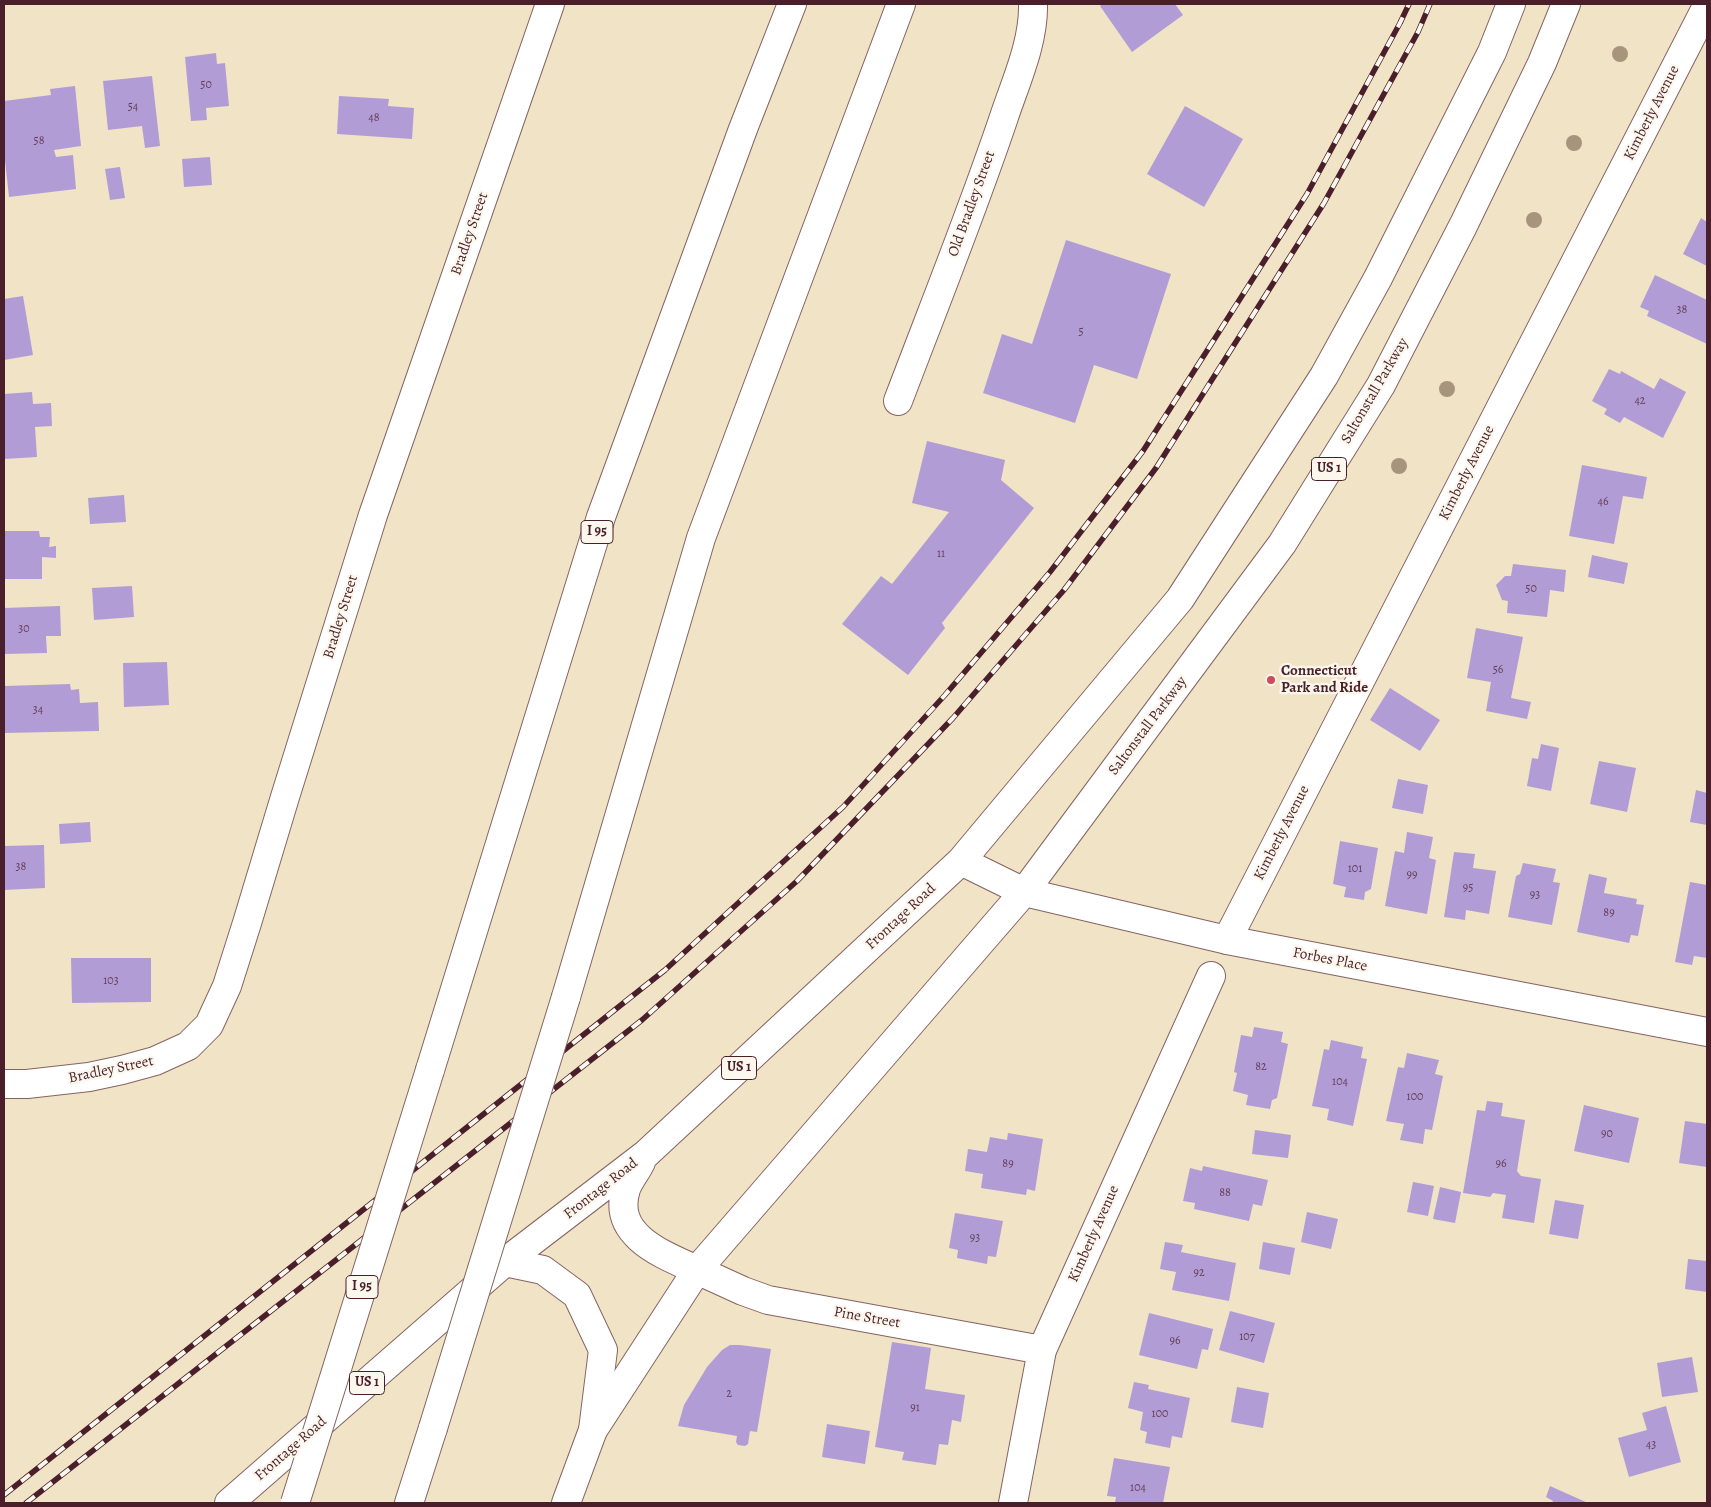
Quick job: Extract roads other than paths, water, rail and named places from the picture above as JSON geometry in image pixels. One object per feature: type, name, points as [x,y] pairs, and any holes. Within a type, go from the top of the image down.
[{"type":"main road","name":"Bradley Street","points":[[4,1084],[27,1084],[89,1077],[155,1061],[188,1046],[209,1025],[226,986],[244,932],[373,515],[550,4]]},
{"type":"main road","name":"I 95","points":[[295,1503],[601,517],[743,129],[792,4]]},
{"type":"main road","name":"Old Bradley Street","points":[[898,401],[987,166],[1027,45],[1033,15],[1033,4]]},
{"type":"main road","name":"US 1","points":[[961,861],[1180,599],[1324,376],[1378,278],[1492,52],[1512,4]]},
{"type":"main road","name":"Saltonstall Parkway","points":[[1024,892],[1282,544],[1381,385],[1463,226],[1542,64],[1566,4]]},
{"type":"main road","name":"Kimberly Avenue","points":[[1227,940],[1707,6]]},
{"type":"main road","points":[[411,1503],[566,997],[701,538],[898,12]]},
{"type":"main road","name":"Forbes Place","points":[[961,861],[1024,892],[1227,940],[1707,1032]]},
{"type":"main road","name":"Frontage Road","points":[[229,1503],[505,1262],[646,1154],[961,861]]},
{"type":"main road","name":"US 1","points":[[566,1503],[593,1430],[697,1270],[1024,892]]},
{"type":"main road","name":"Kimberly Avenue","points":[[1013,1503],[1042,1350],[1211,976]]},
{"type":"main road","name":"Pine Street","points":[[646,1154],[626,1188],[623,1204],[626,1222],[642,1242],[660,1253],[742,1291],[768,1300],[1042,1350]]},
{"type":"main road","points":[[505,1262],[543,1270],[577,1295],[602,1350],[593,1430]]},
{"type":"railway","points":[[4,1495],[665,970],[843,807],[945,695],[1050,572],[1143,451],[1307,194],[1409,4]]},
{"type":"railway","points":[[26,1503],[642,1020],[797,881],[953,718],[1064,590],[1156,468],[1324,203],[1418,32],[1430,4]]},
{"type":"place","name":"Connecticut Park and Ride","points":[[1271,680]]}]
